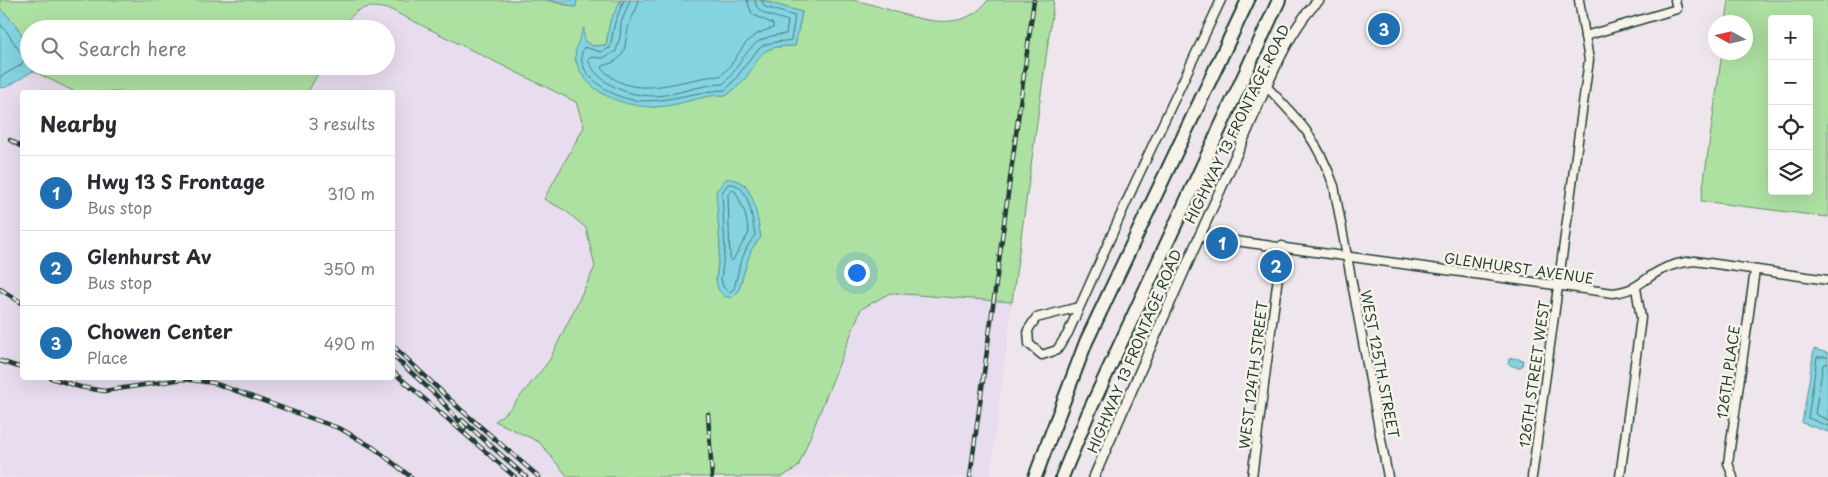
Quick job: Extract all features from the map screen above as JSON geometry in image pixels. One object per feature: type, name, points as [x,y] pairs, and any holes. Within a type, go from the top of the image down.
[{"type":"highway","points":[[1035,477],[1086,342],[1248,0]]},
{"type":"highway","points":[[1062,477],[1088,414],[1279,0]]},
{"type":"street","points":[[1079,308],[1036,318],[1028,330],[1029,344],[1042,355],[1057,350],[1068,333],[1134,185],[1222,0]]},
{"type":"street","name":"HIGHWAY 13 FRONTAGE ROAD","points":[[1094,477],[1199,236],[1267,87],[1291,38],[1319,0]]},
{"type":"street","name":"126TH STREET WEST","points":[[1532,477],[1589,60],[1578,0]]},
{"type":"street","points":[[1585,36],[1677,9],[1675,0]]},
{"type":"street","name":"WEST 125TH STREET","points":[[1267,87],[1303,125],[1323,155],[1334,186],[1388,477]]},
{"type":"street","name":"GLENHURST AVENUE","points":[[1199,236],[1613,293],[1636,288],[1661,270],[1678,263],[1696,261],[1828,280]]},
{"type":"street","name":"WEST 124TH STREET","points":[[1252,477],[1282,246]]},
{"type":"street","name":"126TH PLACE","points":[[1732,477],[1728,462],[1755,270]]},
{"type":"street","points":[[1620,477],[1641,318],[1636,288]]},
{"type":"shaded area","points":[[373,6],[391,10],[576,102],[584,127],[544,199],[566,211],[586,228],[596,267],[549,361],[510,409],[496,421],[539,442],[568,477],[0,477],[0,88],[7,87],[26,75],[41,75],[71,90],[20,90],[20,380],[395,380],[395,90],[309,90],[317,75],[395,75],[395,20],[348,20],[358,10]]},
{"type":"shaded area","points":[[890,293],[1012,302],[990,477],[782,477],[798,467],[861,309]]},
{"type":"green space","points":[[0,0],[546,0],[575,7],[577,0],[621,0],[610,21],[606,45],[593,46],[584,41],[575,59],[583,76],[603,94],[654,107],[713,95],[727,95],[740,84],[761,54],[773,48],[795,46],[802,12],[760,0],[852,0],[904,15],[941,21],[959,20],[974,13],[988,0],[1054,0],[1012,302],[890,293],[861,309],[798,467],[782,477],[568,477],[539,442],[495,421],[510,409],[549,361],[595,267],[586,228],[566,211],[544,199],[584,127],[576,102],[391,10],[383,8],[368,7],[362,9],[352,15],[349,20],[20,20],[20,32],[15,23],[0,8]],"holes":[[[745,184],[753,201],[761,237],[751,249],[738,292],[716,280],[720,248],[718,207]]]},
{"type":"green space","points":[[1729,0],[1828,0],[1828,217],[1701,201],[1721,60],[1753,60],[1753,15],[1727,15]]},
{"type":"green space","points":[[41,75],[317,75],[309,90],[71,90]]},
{"type":"water","points":[[547,0],[577,0],[576,7]]},
{"type":"water","points":[[621,0],[760,0],[802,12],[795,46],[773,48],[766,51],[740,84],[727,95],[709,96],[672,105],[654,107],[630,104],[607,96],[588,82],[576,61],[576,49],[584,28],[584,41],[593,46],[606,45],[610,21]]},
{"type":"water","points":[[0,8],[20,32],[20,75],[26,75],[7,87],[0,88]]},
{"type":"water","points":[[726,179],[736,180],[743,184],[748,191],[755,208],[761,237],[751,250],[738,292],[731,298],[724,296],[718,289],[716,280],[720,248],[716,191]]},
{"type":"water","points":[[1814,349],[1828,353],[1828,432],[1802,423]]},
{"type":"water","points":[[1509,359],[1523,360],[1522,366],[1518,368],[1508,364]]},
{"type":"railway","points":[[970,477],[1034,0]]},
{"type":"railway","points":[[10,140],[20,146]]},
{"type":"railway","points":[[0,289],[20,302]]},
{"type":"railway","points":[[395,348],[460,409],[539,477]]},
{"type":"railway","points":[[395,358],[437,396],[465,428]]},
{"type":"railway","points":[[0,361],[20,367]]},
{"type":"railway","points":[[395,374],[515,477]]},
{"type":"railway","points":[[57,380],[80,387],[104,391],[176,380]]},
{"type":"railway","points":[[191,380],[214,383],[341,429],[374,448],[411,477]]},
{"type":"railway","points":[[708,414],[712,477]]},
{"type":"railway","points":[[462,420],[526,477]]},
{"type":"place","name":"Chowen Center","points":[[1384,29]]},
{"type":"place","name":"Hwy 13 S Frontage","points":[[1222,243]]},
{"type":"place","name":"Glenhurst Av","points":[[1276,266]]}]
